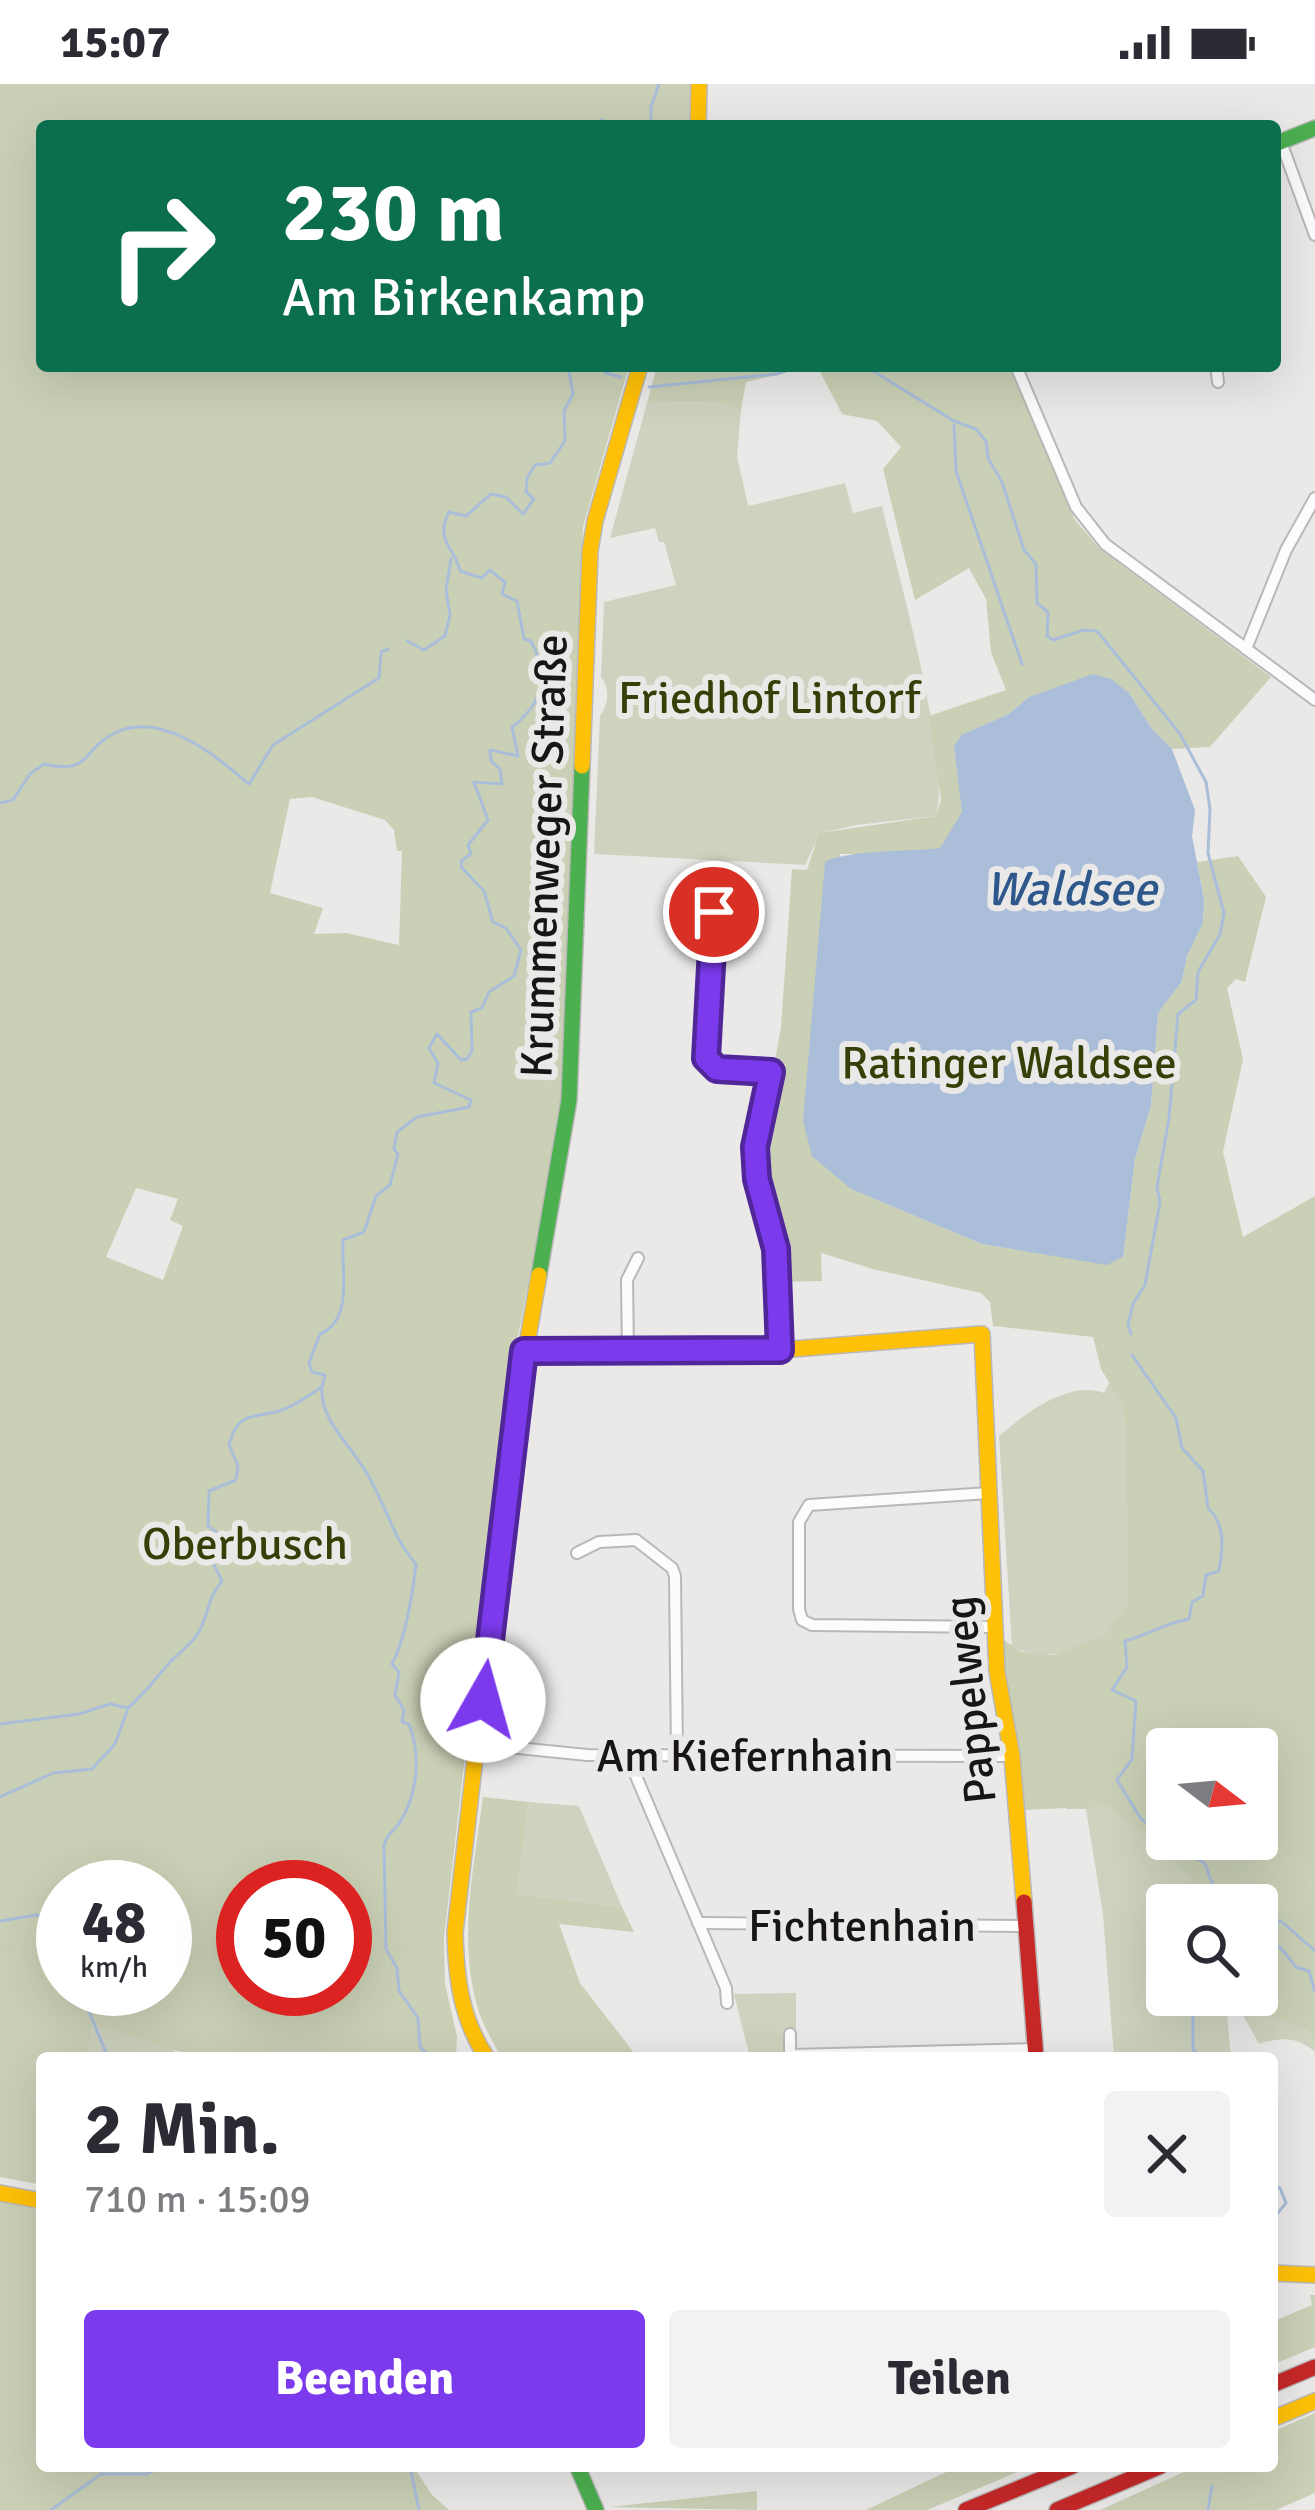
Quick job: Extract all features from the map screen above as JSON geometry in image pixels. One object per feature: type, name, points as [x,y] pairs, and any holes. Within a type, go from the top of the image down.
[{"type":"main road","points":[[698,120],[699,84]]},
{"type":"main road","points":[[1281,142],[1315,128]]},
{"type":"main road","name":"Krummenweger Straße","points":[[485,2052],[460,2005],[455,1932],[524,1351],[569,1100],[590,551],[638,372]]},
{"type":"main road","name":"Pappelweg","points":[[780,1350],[982,1334],[997,1672],[1012,1756],[1036,2052]]},
{"type":"main road","points":[[524,1351],[780,1350]]},
{"type":"main road","points":[[0,2193],[36,2200]]},
{"type":"main road","points":[[1278,2272],[1315,2275]]},
{"type":"main road","points":[[1278,2382],[1315,2367]]},
{"type":"main road","points":[[1278,2416],[1315,2401]]},
{"type":"main road","points":[[580,2472],[596,2510]]},
{"type":"main road","points":[[966,2510],[1058,2472]]},
{"type":"main road","points":[[1058,2510],[1147,2472]]},
{"type":"street","points":[[1281,150],[1315,235]]},
{"type":"street","points":[[1019,372],[1088,527],[1315,700]]},
{"type":"street","points":[[1217,372],[1218,382]]},
{"type":"street","points":[[1246,649],[1286,550],[1315,498]]},
{"type":"street","points":[[714,912],[706,1058],[717,1069],[771,1072],[755,1147],[757,1179],[776,1249],[780,1350]]},
{"type":"street","points":[[628,1352],[627,1280],[638,1258]]},
{"type":"street","points":[[988,1493],[809,1504],[799,1522],[799,1609],[802,1620],[812,1625],[994,1628]]},
{"type":"street","points":[[577,1553],[599,1542],[636,1540],[676,1576],[677,1756]]},
{"type":"street","name":"Am Kiefernhain","points":[[478,1744],[587,1755],[1012,1756]]},
{"type":"street","points":[[627,1755],[726,1988],[727,2002]]},
{"type":"street","name":"Fichtenhain","points":[[698,1923],[1026,1926]]},
{"type":"street","points":[[790,2034],[790,2052]]},
{"type":"green space","name":"Oberbusch","points":[[0,84],[690,84],[689,120],[36,120],[36,372],[627,372],[583,527],[562,1090],[557,1138],[507,1392],[444,1938],[445,1984],[456,2052],[181,2052],[93,2024],[88,2052],[36,2052],[36,2184],[0,2177]],"holes":[[[312,797],[385,820],[394,830],[397,851],[402,851],[399,945],[346,933],[314,934],[323,908],[270,893],[290,799]],[[136,1188],[178,1199],[170,1220],[183,1226],[163,1280],[106,1257]]]},
{"type":"green space","points":[[655,372],[788,372],[746,382],[741,410],[720,402],[647,403]]},
{"type":"green space","points":[[820,372],[1012,372],[1075,520],[1099,548],[1271,677],[1210,747],[1172,749],[1152,729],[1129,693],[1029,697],[1009,714],[961,735],[954,747],[963,812],[940,849],[840,854],[851,1189],[982,1244],[1107,1264],[1123,1257],[1135,1159],[1151,1106],[1158,1012],[1182,981],[1187,956],[1203,923],[1197,862],[1238,856],[1266,897],[1245,982],[1236,979],[1227,988],[1243,1059],[1223,1152],[1243,1237],[1315,1196],[1315,2039],[1305,2028],[1269,2016],[1278,2016],[1278,1884],[1197,1884],[1174,1860],[1278,1860],[1278,1728],[1146,1728],[1146,1836],[1110,1806],[1022,1810],[1002,1639],[1022,1652],[1053,1655],[1105,1636],[1129,1603],[1125,1409],[1101,1369],[1093,1337],[993,1326],[990,1302],[981,1293],[821,1253],[822,1281],[782,1282],[761,1181],[759,1147],[781,1027],[792,869],[807,870],[819,833],[936,816],[941,800],[929,716],[1006,690],[991,652],[986,599],[969,568],[915,600],[883,469],[901,447],[877,421],[842,414]]},
{"type":"green space","name":"Friedhof Lintorf","points":[[720,402],[741,410],[737,456],[748,506],[845,483],[853,513],[882,506],[930,711],[939,790],[936,816],[820,833],[805,865],[594,854],[600,716],[607,696],[601,677],[604,602],[676,585],[664,542],[659,542],[655,528],[610,538],[647,403]]},
{"type":"green space","points":[[1111,1380],[1315,1542],[1315,2052],[1288,2039],[1259,2044],[1244,2016],[1278,2016],[1278,1884],[1146,1884],[1146,2016],[1227,2016],[1230,2052],[1114,2052],[1103,1914],[1086,1809],[1066,1809],[1060,1763],[1065,1651],[1038,1654],[1012,1646],[999,1436],[1034,1409],[1076,1391],[1104,1393]]},
{"type":"green space","points":[[483,1797],[529,1802],[517,1894],[622,1907],[634,1932],[559,1924],[580,1983],[633,2052],[498,2052],[471,1980],[470,1902]]},
{"type":"green space","points":[[529,1802],[579,1806],[622,1907],[517,1894]]},
{"type":"green space","points":[[796,1993],[796,2029],[783,2030],[783,2052],[748,2052],[734,1994]]},
{"type":"green space","points":[[93,2024],[175,2047],[174,2052],[88,2052]]},
{"type":"green space","points":[[0,2202],[36,2209],[36,2472],[417,2472],[449,2510],[0,2510]]},
{"type":"green space","points":[[1310,2295],[1315,2295],[1315,2347],[1278,2362],[1278,2319],[1312,2305]]},
{"type":"green space","points":[[1315,2413],[1315,2493],[1276,2510],[1100,2510],[1184,2472],[1278,2472],[1278,2429]]},
{"type":"green space","points":[[946,2472],[1018,2472],[927,2510],[866,2510]]},
{"type":"green space","points":[[757,2491],[757,2510],[610,2507]]},
{"type":"water","name":"Waldsee","points":[[1093,674],[1111,679],[1129,693],[1152,729],[1172,749],[1195,810],[1192,836],[1204,899],[1203,923],[1187,956],[1182,981],[1158,1013],[1151,1106],[1135,1159],[1123,1257],[1107,1265],[982,1244],[851,1189],[812,1156],[803,1121],[825,862],[864,853],[940,848],[962,812],[954,747],[961,735],[1009,714],[1029,697]]},
{"type":"waterway","points":[[651,120],[659,84]]},
{"type":"waterway","points":[[0,1724],[79,1714],[110,1704],[128,1708],[197,1636],[222,1581],[212,1561],[221,1543],[219,1534],[208,1526],[209,1491],[236,1480],[238,1466],[229,1445],[237,1426],[246,1418],[296,1404],[322,1387],[325,1375],[312,1372],[309,1363],[320,1334],[331,1327],[342,1306],[343,1240],[364,1232],[376,1196],[390,1185],[398,1154],[394,1149],[397,1132],[417,1117],[469,1107],[471,1100],[434,1083],[438,1063],[429,1048],[437,1034],[461,1060],[467,1059],[472,1051],[471,1012],[482,1008],[489,992],[514,976],[521,950],[506,928],[493,922],[484,891],[461,861],[471,854],[468,845],[488,820],[474,782],[502,784],[490,750],[518,756],[512,727],[537,698],[541,677],[537,653],[531,641],[524,639],[517,601],[502,594],[505,582],[490,570],[482,578],[460,571],[447,543],[445,522],[449,512],[466,516],[491,494],[506,497],[523,514],[534,499],[526,492],[527,478],[535,465],[550,463],[565,441],[564,411],[573,394],[569,372]]},
{"type":"waterway","points":[[605,372],[621,377]]},
{"type":"waterway","points":[[649,387],[782,372]]},
{"type":"waterway","points":[[875,372],[954,421],[976,429],[986,441],[988,458],[1002,482],[1024,550],[1036,564],[1037,603],[1048,612],[1047,636],[1053,640],[1097,631],[1180,734],[1206,782],[1208,853],[1224,913],[1220,934],[1198,972],[1196,1000],[1178,1014],[1157,1187],[1160,1202],[1145,1285],[1133,1304],[1128,1325],[1131,1334]]},
{"type":"waterway","points":[[954,425],[956,471],[1022,664]]},
{"type":"waterway","points":[[407,641],[424,650],[445,636],[451,559]]},
{"type":"waterway","points":[[0,803],[13,800],[30,774],[44,764],[79,763],[104,739],[133,727],[151,727],[187,739],[249,784],[273,745],[379,678],[381,652],[388,649]]},
{"type":"waterway","points":[[1132,1355],[1176,1418],[1182,1448],[1203,1471],[1208,1508],[1222,1538],[1219,1571],[1206,1575],[1203,1596],[1192,1602],[1189,1619],[1125,1641],[1127,1667],[1112,1690],[1136,1701],[1132,1759],[1117,1780],[1146,1822]]},
{"type":"waterway","points":[[322,1389],[331,1422],[366,1472],[416,1564],[405,1629],[392,1664],[399,1672],[395,1695],[404,1710],[402,1722],[409,1724],[413,1736],[414,1787],[400,1822],[384,1845],[386,1949],[397,1968],[399,1991],[418,2018],[420,2047],[425,2052]]},
{"type":"waterway","points":[[0,1797],[53,1773],[92,1769],[115,1744],[127,1711]]},
{"type":"waterway","points":[[1199,1860],[1212,1884]]},
{"type":"waterway","points":[[0,1921],[36,1915]]},
{"type":"waterway","points":[[1278,1921],[1315,1951]]},
{"type":"waterway","points":[[1278,1947],[1296,1967],[1309,1971],[1315,1992]]},
{"type":"waterway","points":[[91,2016],[106,2052]]},
{"type":"waterway","points":[[1193,2016],[1196,2052]]},
{"type":"waterway","points":[[1278,2187],[1286,2203],[1278,2213]]},
{"type":"waterway","points":[[51,2510],[101,2474],[150,2472]]},
{"type":"waterway","points":[[411,2472],[419,2510]]},
{"type":"waterway","points":[[1208,2510],[1212,2486]]},
{"type":"traffic: fast","points":[[1281,142],[1315,128]]},
{"type":"traffic: fast","points":[[539,1275],[569,1100],[582,766]]},
{"type":"traffic: fast","points":[[580,2472],[596,2510]]},
{"type":"traffic: slow","points":[[698,120],[699,84]]},
{"type":"traffic: slow","points":[[582,766],[590,551],[638,372]]},
{"type":"traffic: slow","points":[[484,2052],[462,1998],[455,1932],[514,1419],[539,1275]]},
{"type":"traffic: slow","points":[[524,1351],[780,1350],[982,1334],[997,1672],[1012,1756],[1024,1902]]},
{"type":"traffic: slow","points":[[0,2193],[36,2200]]},
{"type":"traffic: slow","points":[[1278,2273],[1315,2275]]},
{"type":"traffic: slow","points":[[1278,2416],[1315,2401]]},
{"type":"traffic: jam","points":[[1024,1902],[1036,2052]]},
{"type":"traffic: jam","points":[[1278,2382],[1315,2367]]},
{"type":"traffic: jam","points":[[966,2510],[1058,2472]]},
{"type":"traffic: jam","points":[[1057,2510],[1147,2472]]},
{"type":"route","points":[[483,1700],[524,1351],[780,1350],[776,1249],[757,1179],[755,1147],[771,1072],[717,1069],[706,1058],[714,912]]},
{"type":"park label","name":"Ratinger Waldsee","points":[[1009,1062]]}]
